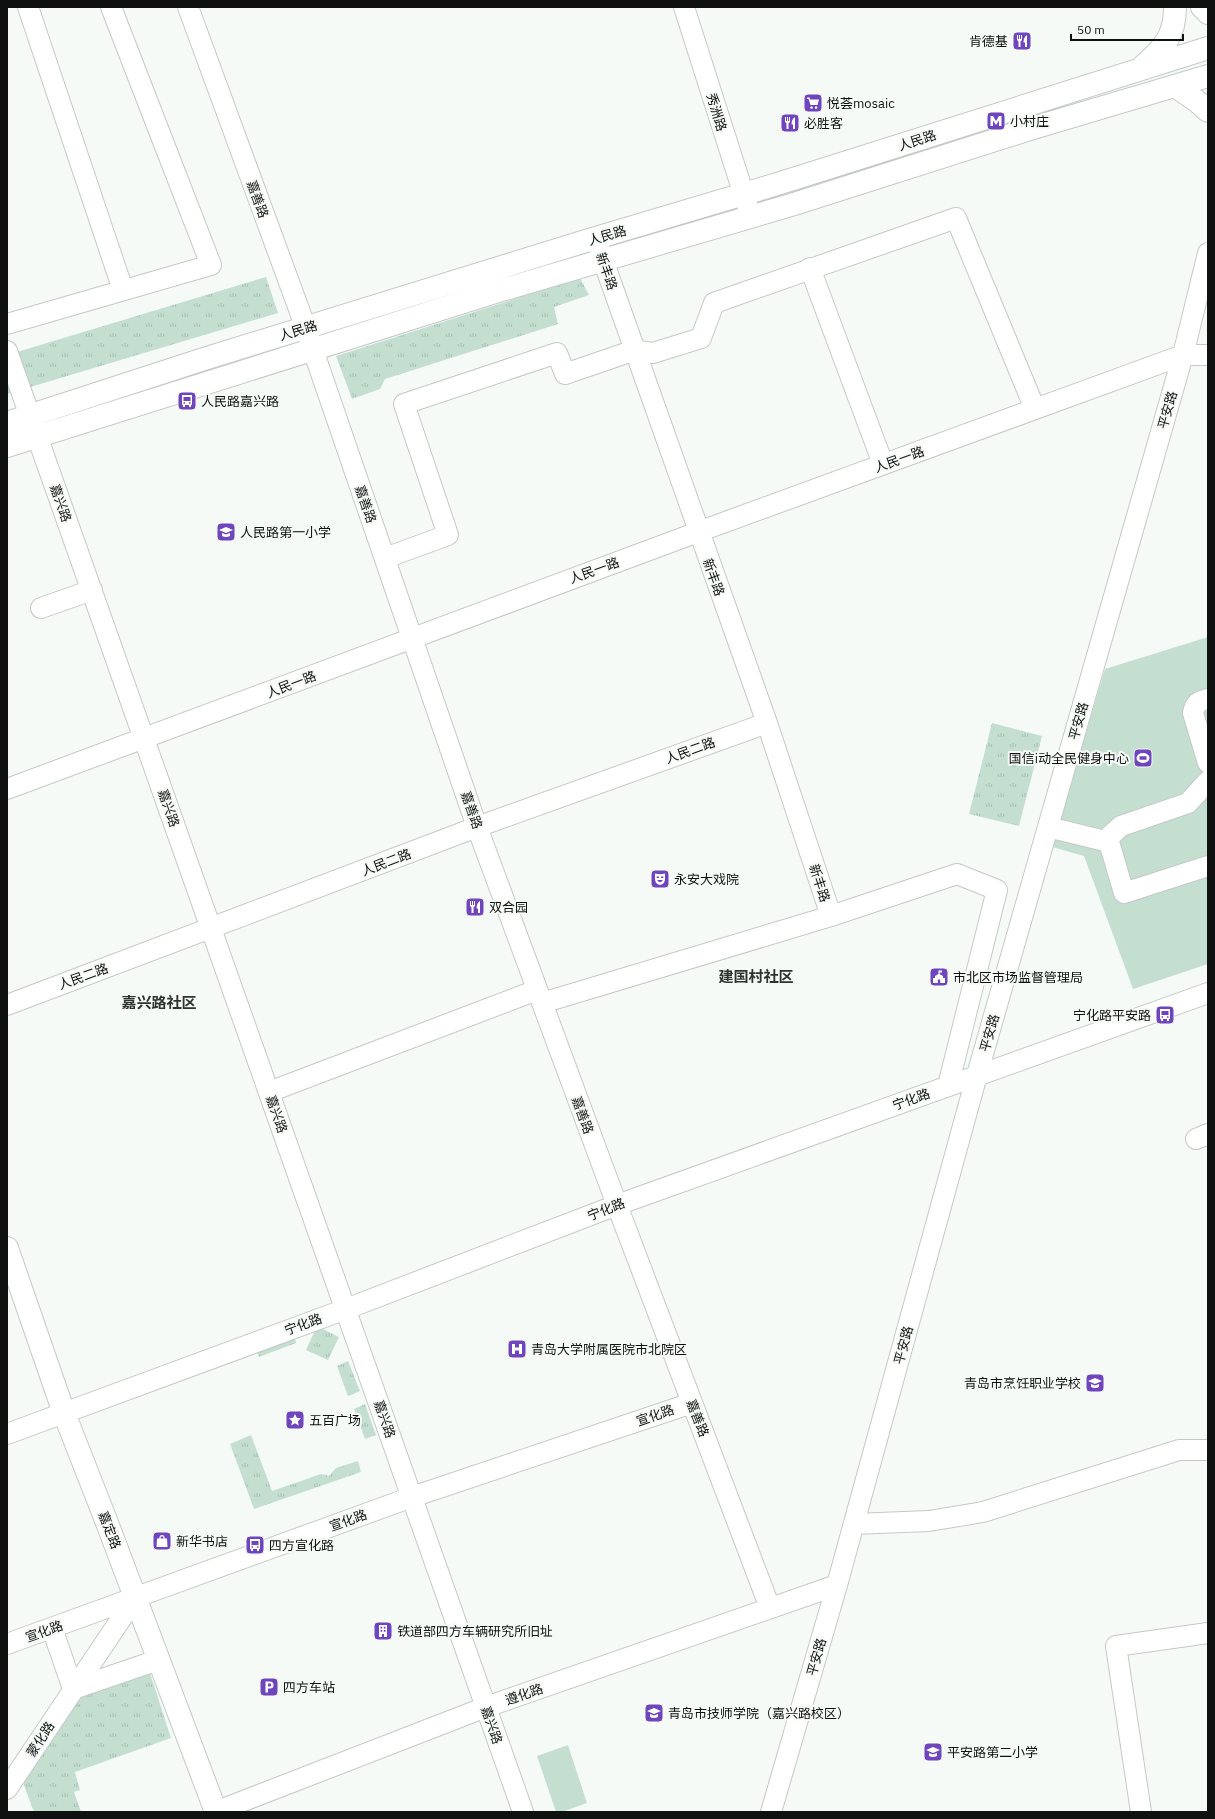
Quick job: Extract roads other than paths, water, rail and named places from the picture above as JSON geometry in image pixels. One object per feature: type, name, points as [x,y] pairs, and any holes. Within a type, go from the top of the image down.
[{"type":"main road","points":[[1139,70],[1160,51],[1167,42],[1173,27],[1175,7]]},
{"type":"main road","points":[[1202,7],[1208,13]]},
{"type":"main road","name":"人民路","points":[[7,423],[305,328],[596,238],[743,195],[1208,48]]},
{"type":"main road","name":"人民路","points":[[7,446],[312,349],[603,260],[750,217],[1033,128],[1208,76]]},
{"type":"main road","points":[[1175,86],[1208,111]]},
{"type":"main road","name":"嘉定路","points":[[7,1248],[64,1412],[215,1812]]},
{"type":"street","points":[[28,7],[124,290]]},
{"type":"street","points":[[7,324],[211,265],[111,7]]},
{"type":"street","name":"嘉善路","points":[[188,7],[305,328],[413,637],[477,827],[617,1205],[770,1608]]},
{"type":"street","name":"秀洲路","points":[[684,7],[750,217]]},
{"type":"street","points":[[385,558],[448,535],[404,404],[557,353],[565,374],[635,350],[653,353],[701,338],[714,303],[810,268],[956,218],[1035,409]]},
{"type":"street","name":"新丰路","points":[[596,238],[698,532],[767,722],[830,916]]},
{"type":"street","name":"平安路","points":[[770,1812],[837,1586],[977,1075],[1183,355],[1208,253]]},
{"type":"street","points":[[810,268],[883,464]]},
{"type":"street","name":"嘉兴路","points":[[7,351],[523,1812]]},
{"type":"street","name":"人民一路","points":[[7,790],[413,637],[1183,355],[1208,354]]},
{"type":"street","points":[[40,608],[92,590]]},
{"type":"street","points":[[1208,699],[1199,701],[1194,706],[1193,713],[1205,741],[1208,763]]},
{"type":"street","name":"人民二路","points":[[7,1005],[477,827],[767,722]]},
{"type":"street","points":[[1208,781],[1188,803],[1122,826],[1110,836],[1109,842],[1124,893],[1208,866]]},
{"type":"street","points":[[1048,827],[1109,842]]},
{"type":"street","points":[[269,1092],[540,996],[830,916],[957,874],[997,890],[948,1086]]},
{"type":"street","name":"宁化路","points":[[7,1434],[346,1309],[617,1205],[1208,993]]},
{"type":"street","name":"宣化路","points":[[7,1644],[412,1497],[692,1403]]},
{"type":"street","points":[[854,1524],[929,1520],[983,1512],[1179,1450],[1208,1450]]},
{"type":"street","name":"遵化路","points":[[215,1812],[486,1707],[837,1586]]},
{"type":"street","name":"蒙化路","points":[[7,1789],[135,1598]]},
{"type":"street","points":[[52,1628],[73,1689],[158,1660]]},
{"type":"street","points":[[1141,1812],[1116,1646],[1208,1633]]},
{"type":"place","name":"肯德基","points":[[1022,41]]},
{"type":"place","name":"悦荟mosaic","points":[[813,103]]},
{"type":"place","name":"小村庄","points":[[996,121]]},
{"type":"place","name":"必胜客","points":[[790,123]]},
{"type":"place","name":"人民路嘉兴路","points":[[187,401]]},
{"type":"place","name":"人民路第一小学","points":[[226,532]]},
{"type":"place","name":"国信i动全民健身中心","points":[[1143,758]]},
{"type":"place","name":"永安大戏院","points":[[660,879]]},
{"type":"place","name":"双合园","points":[[475,907]]},
{"type":"place","name":"市北区市场监督管理局","points":[[939,977]]},
{"type":"place","name":"宁化路平安路","points":[[1165,1015]]},
{"type":"place","name":"青岛大学附属医院市北院区","points":[[517,1349]]},
{"type":"place","name":"青岛市烹饪职业学校","points":[[1095,1383]]},
{"type":"place","name":"五百广场","points":[[295,1420]]},
{"type":"place","name":"新华书店","points":[[162,1541]]},
{"type":"place","name":"四方宣化路","points":[[255,1545]]},
{"type":"place","name":"铁道部四方车辆研究所旧址","points":[[383,1631]]},
{"type":"place","name":"四方车站","points":[[269,1687]]},
{"type":"place","name":"青岛市技师学院（嘉兴路校区）","points":[[654,1713]]},
{"type":"place","name":"平安路第二小学","points":[[933,1752]]},
{"type":"district","name":"建国村社区","points":[[756,977]]},
{"type":"district","name":"嘉兴路社区","points":[[159,1003]]}]
